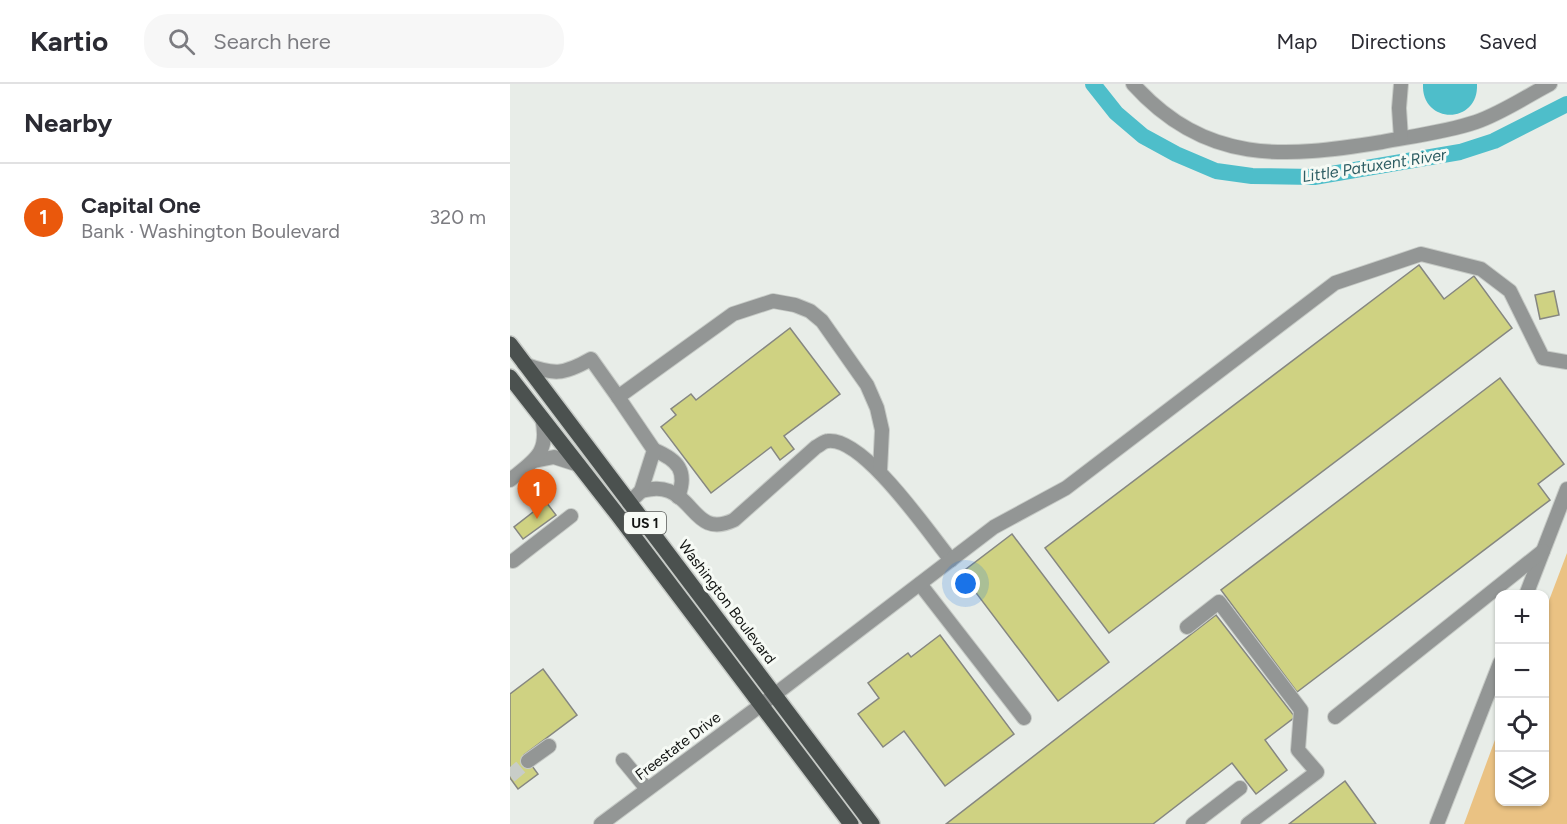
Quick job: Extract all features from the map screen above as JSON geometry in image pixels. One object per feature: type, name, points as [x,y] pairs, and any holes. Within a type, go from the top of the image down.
[{"type":"main road","name":"Washington Boulevard","points":[[510,344],[872,824]]},
{"type":"main road","name":"US 1","points":[[510,377],[851,824]]},
{"type":"street","points":[[1133,84],[1172,119],[1214,141],[1261,153],[1355,146],[1431,133],[1478,121],[1550,84]]},
{"type":"street","points":[[1401,84],[1398,108],[1401,138]]},
{"type":"street","name":"Freestate Drive","points":[[600,824],[761,705],[994,527],[1066,488],[1335,283],[1421,254],[1481,269],[1510,291],[1543,358],[1567,362]]},
{"type":"street","points":[[618,397],[733,314],[773,301],[795,304],[810,311],[822,321],[867,385],[877,408],[882,430],[880,471]]},
{"type":"street","points":[[524,364],[543,371],[562,373],[591,359],[654,450],[671,458],[682,473],[684,479],[678,497]]},
{"type":"street","points":[[510,480],[534,461],[541,452],[545,442],[542,418]]},
{"type":"street","points":[[641,491],[667,489],[705,522],[715,525],[725,524],[734,520],[816,447],[827,441],[838,442],[852,448],[880,471],[951,560]]},
{"type":"street","points":[[630,503],[641,491],[654,450]]},
{"type":"street","points":[[534,461],[554,458],[579,465]]},
{"type":"street","points":[[1528,590],[1567,489]]},
{"type":"street","points":[[513,561],[571,516]]},
{"type":"street","points":[[1335,717],[1543,551]]},
{"type":"street","points":[[920,584],[1024,718]]},
{"type":"street","points":[[1187,627],[1219,602],[1301,710],[1298,750],[1317,772],[1248,824]]},
{"type":"street","points":[[1437,824],[1495,676]]},
{"type":"street","points":[[528,761],[549,746]]},
{"type":"street","points":[[623,760],[647,789]]},
{"type":"street","points":[[1193,824],[1240,788]]},
{"type":"shaded area","points":[[1567,553],[1567,824],[1464,824],[1495,740],[1495,806],[1549,806],[1549,600]]},
{"type":"water","points":[[1423,84],[1477,84],[1475,97],[1469,107],[1460,113],[1450,115],[1440,113],[1431,107],[1425,97]]},
{"type":"building","points":[[1419,265],[1444,299],[1474,276],[1512,328],[1109,633],[1045,548]]},
{"type":"building","points":[[1554,291],[1559,315],[1540,319],[1535,295]]},
{"type":"building","points":[[790,328],[840,394],[784,436],[794,449],[780,460],[771,447],[711,493],[661,427],[676,415],[671,409],[691,394],[696,400]]},
{"type":"building","points":[[1500,378],[1564,464],[1538,484],[1550,500],[1297,692],[1221,590]]},
{"type":"building","points":[[546,502],[556,515],[523,539],[514,527]]},
{"type":"building","points":[[1012,534],[1109,662],[1058,701],[961,573]]},
{"type":"building","points":[[1216,615],[1295,717],[1265,740],[1287,770],[1256,794],[1232,763],[1153,824],[946,824]]},
{"type":"building","points":[[940,635],[1014,734],[945,786],[904,731],[883,747],[858,714],[879,698],[868,683],[908,653],[911,657]]},
{"type":"building","points":[[543,669],[577,715],[524,755],[538,774],[518,789],[510,778],[510,694]]},
{"type":"building","points":[[1345,781],[1376,824],[1289,824]]},
{"type":"waterway","name":"Little Patuxent River","points":[[1093,84],[1116,113],[1143,136],[1176,154],[1216,171],[1252,176],[1314,177],[1460,152],[1494,141],[1567,104]]},
{"type":"tunnel","points":[[510,776],[528,761]]},
{"type":"place","name":"Capital One","points":[[537,519]]}]
